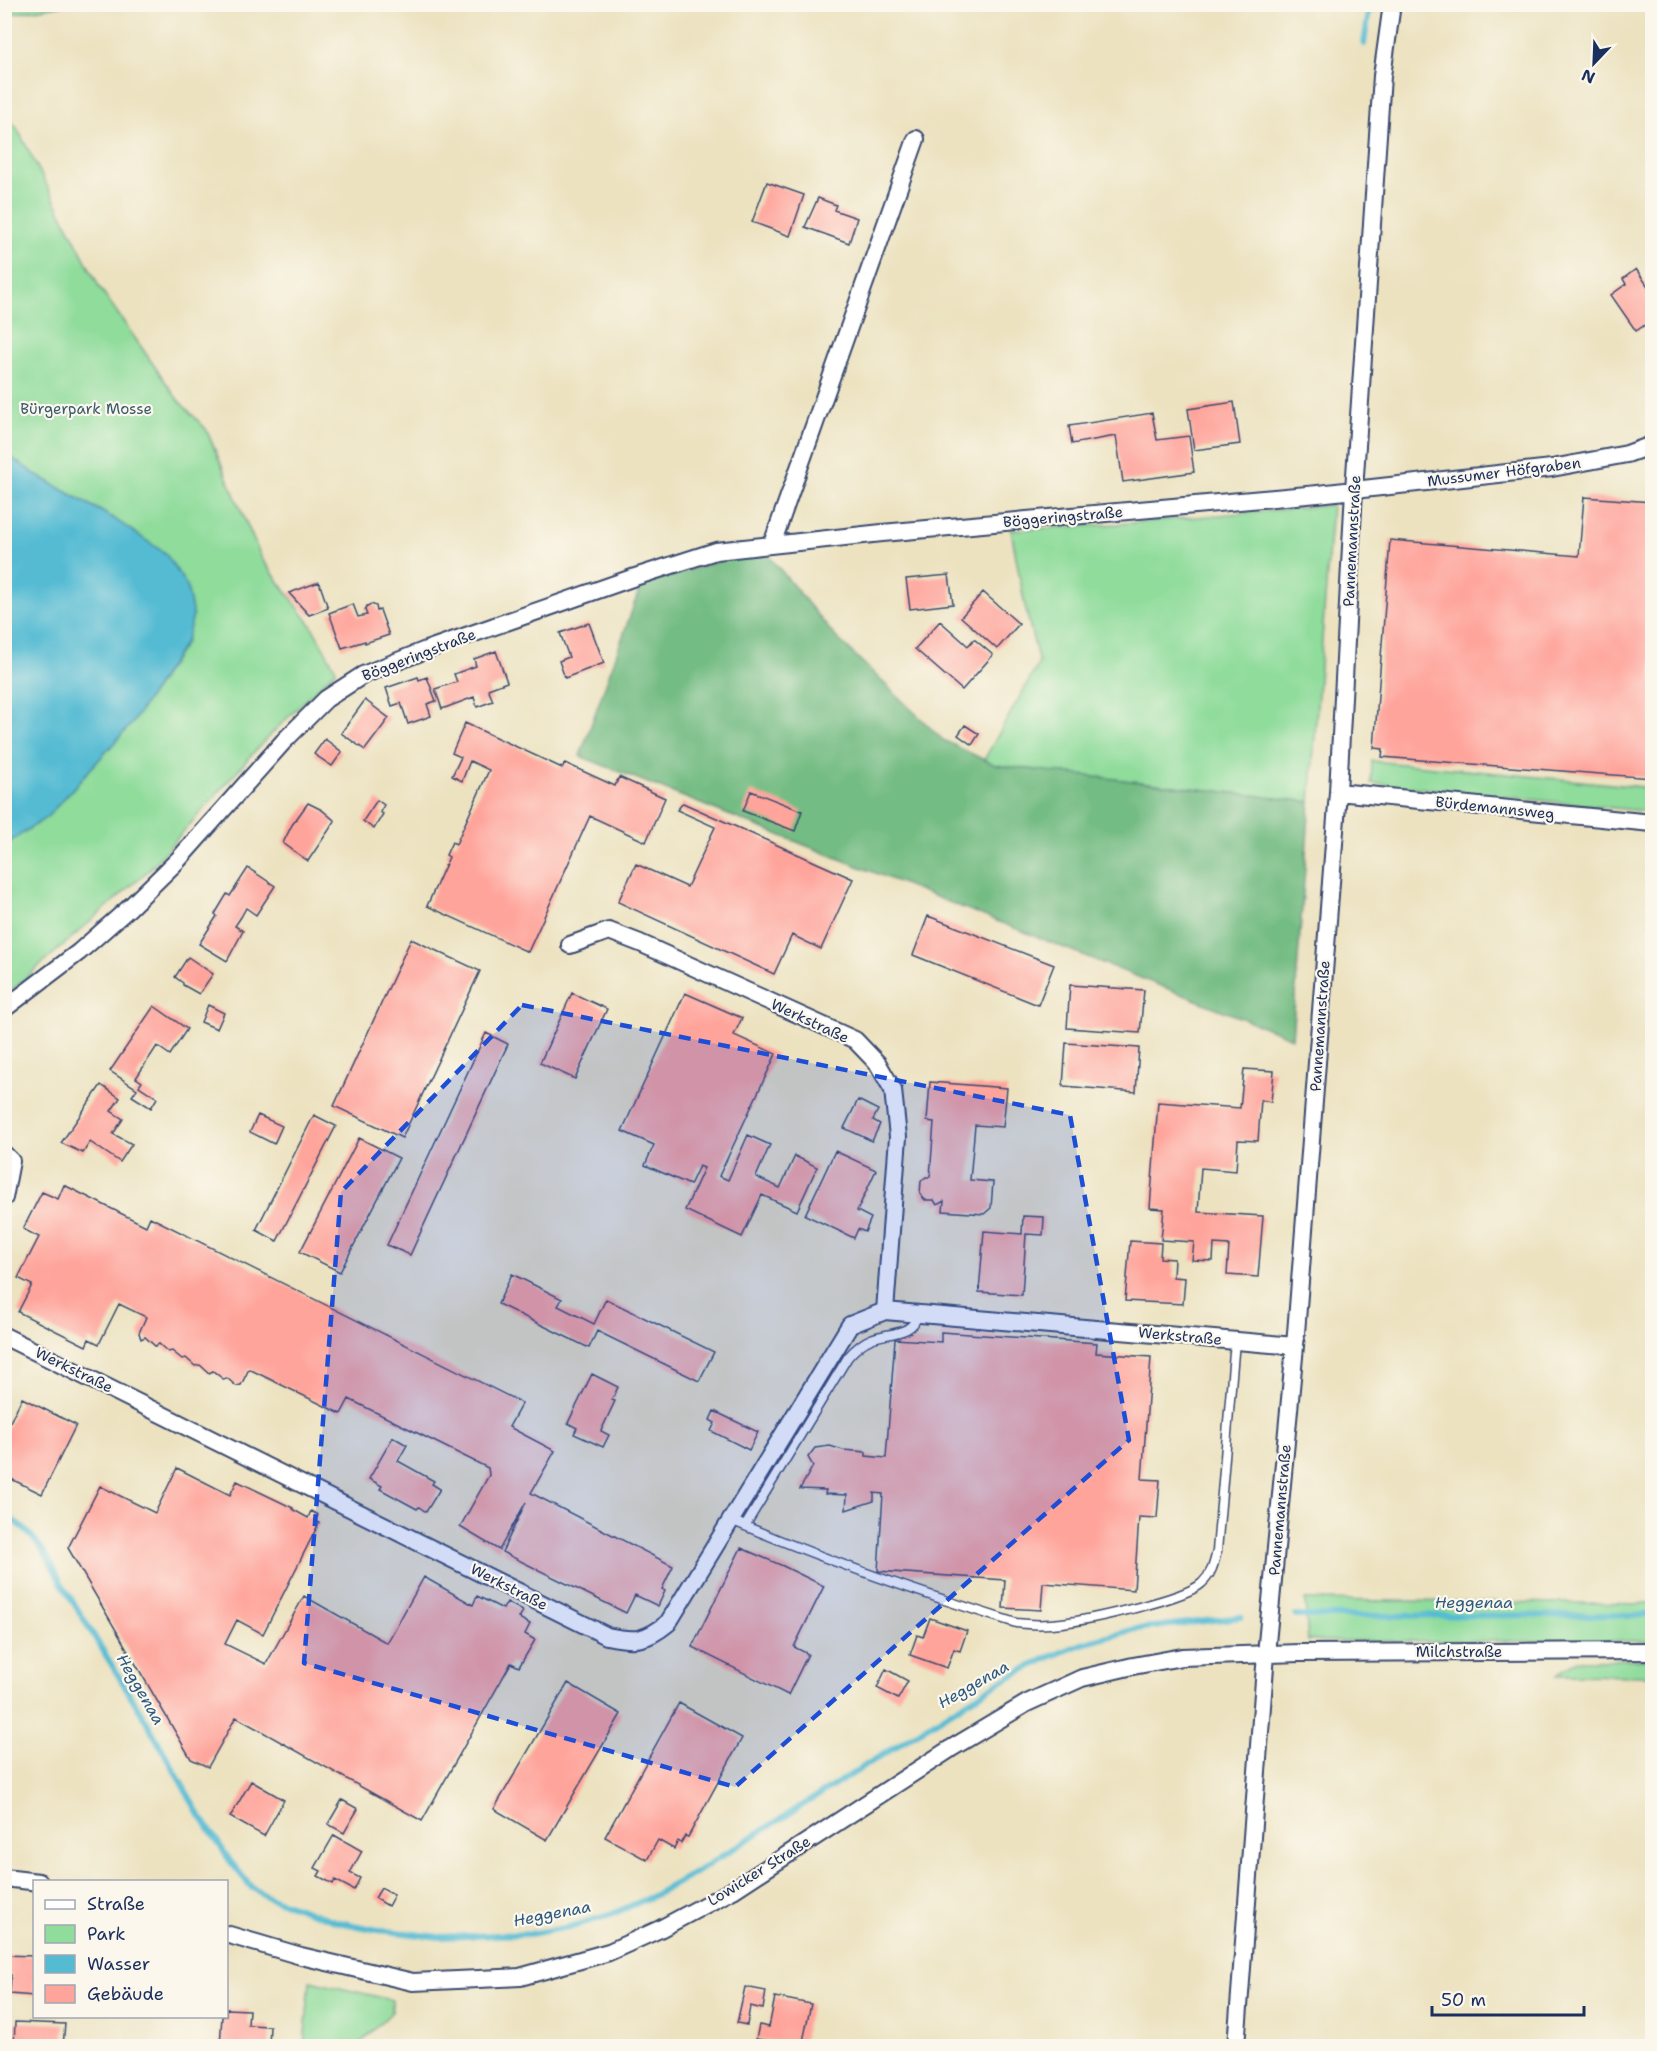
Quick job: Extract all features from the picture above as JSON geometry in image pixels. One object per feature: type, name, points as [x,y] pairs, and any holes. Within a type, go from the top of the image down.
[{"type":"street","name":"Pannemannstraße","points":[[1236,2046],[1266,1654],[1295,1346],[1338,792],[1354,490],[1383,76],[1392,4]]},
{"type":"street","points":[[772,544],[916,139]]},
{"type":"street","name":"Mussumer Höfgraben","points":[[1354,490],[1552,468],[1627,454],[1653,445]]},
{"type":"street","name":"Böggeringstraße","points":[[4,1009],[80,952],[128,909],[177,860],[284,741],[326,699],[363,675],[426,650],[716,551],[1354,490]]},
{"type":"street","name":"Bürdemannsweg","points":[[1338,792],[1653,823]]},
{"type":"street","name":"Werkstraße","points":[[570,945],[609,931],[855,1040],[878,1064],[893,1090],[898,1137],[885,1311]]},
{"type":"street","points":[[4,1154],[11,1161],[4,1198]]},
{"type":"street","name":"Werkstraße","points":[[4,1336],[607,1636],[626,1640],[642,1639],[656,1633],[668,1623],[738,1523],[850,1325],[885,1311],[1295,1346]]},
{"type":"street","name":"Milchstraße","points":[[1266,1654],[1653,1651]]},
{"type":"street","name":"Lowicker Straße","points":[[228,1935],[301,1956],[413,1982],[520,1977],[609,1952],[660,1929],[733,1890],[950,1749],[1027,1703],[1082,1678],[1182,1657],[1266,1654]]},
{"type":"street","points":[[4,1878],[33,1880]]},
{"type":"lane","points":[[918,1314],[916,1323],[910,1329],[870,1339],[858,1346],[848,1357],[738,1523],[883,1579],[1016,1623],[1035,1626],[1064,1623],[1124,1611],[1187,1593],[1201,1585],[1211,1572],[1217,1551],[1235,1341]]},
{"type":"highlighted area","points":[[522,1005],[1070,1115],[1129,1440],[735,1787],[304,1663],[341,1192]]},
{"type":"green space","points":[[5,4],[63,4],[63,5],[5,15]]},
{"type":"green space","name":"Bürgerpark Mosse","points":[[4,115],[17,128],[100,288],[178,400],[206,429],[262,559],[311,625],[336,670],[265,740],[149,870],[5,996],[5,845],[47,817],[133,722],[186,642],[166,554],[113,518],[35,474],[5,453]]},
{"type":"green space","points":[[1332,505],[1310,802],[995,765],[984,760],[1039,663],[1025,606],[1011,530],[1119,524]]},
{"type":"green space","points":[[739,555],[769,556],[834,635],[943,740],[995,765],[1310,802],[1292,1038],[580,756],[641,585]]},
{"type":"green space","points":[[1372,761],[1652,788],[1652,812],[1371,783]]},
{"type":"green space","points":[[1305,1600],[1652,1604],[1652,1641],[1308,1641]]},
{"type":"green space","points":[[1652,1659],[1652,1676],[1557,1675],[1577,1660]]},
{"type":"green space","points":[[310,1981],[392,2000],[392,2012],[357,2046],[304,2046]]},
{"type":"water","points":[[5,453],[35,474],[113,518],[166,554],[187,586],[193,616],[186,641],[133,722],[47,817],[5,845]]},
{"type":"building","points":[[767,182],[804,195],[790,236],[752,222]]},
{"type":"building","points":[[818,198],[836,205],[834,210],[857,218],[849,243],[805,227]]},
{"type":"building","points":[[1636,269],[1652,292],[1652,320],[1636,331],[1611,295],[1626,284],[1623,279]]},
{"type":"building","points":[[1234,402],[1240,444],[1194,450],[1188,409]]},
{"type":"building","points":[[1152,413],[1157,440],[1189,436],[1194,472],[1123,482],[1116,436],[1072,444],[1069,426]]},
{"type":"building","points":[[1584,497],[1652,502],[1652,778],[1382,757],[1383,749],[1374,748],[1390,540],[1579,556]]},
{"type":"building","points":[[949,575],[953,604],[910,609],[906,579]]},
{"type":"building","points":[[319,582],[328,608],[309,615],[289,593]]},
{"type":"building","points":[[983,592],[1019,624],[997,649],[961,617]]},
{"type":"building","points":[[353,604],[358,617],[367,615],[365,610],[367,606],[371,604],[376,606],[377,611],[380,610],[389,635],[342,648],[329,613]]},
{"type":"building","points":[[940,621],[968,646],[974,639],[993,655],[962,690],[915,649]]},
{"type":"building","points":[[589,623],[604,663],[565,678],[559,661],[569,657],[560,633]]},
{"type":"building","points":[[496,651],[507,682],[488,689],[493,701],[477,707],[474,697],[442,709],[435,689],[457,682],[454,674],[476,666],[474,659]]},
{"type":"building","points":[[418,677],[419,680],[427,677],[436,701],[427,704],[431,716],[408,724],[401,703],[392,706],[386,688]]},
{"type":"building","points":[[365,700],[389,718],[365,750],[341,733]]},
{"type":"building","points":[[465,723],[562,768],[565,763],[615,786],[619,777],[665,798],[646,842],[590,816],[528,952],[427,906],[449,857],[446,855],[452,842],[456,844],[489,770],[470,761],[462,781],[452,776],[461,757],[452,753]]},
{"type":"building","points":[[965,725],[979,734],[972,745],[958,735]]},
{"type":"building","points":[[325,739],[342,752],[332,766],[314,754]]},
{"type":"building","points":[[751,791],[802,811],[795,831],[743,811]]},
{"type":"building","points":[[377,800],[384,805],[380,812],[383,814],[374,829],[363,821]]},
{"type":"building","points":[[308,803],[322,810],[335,821],[308,861],[283,843],[292,825]]},
{"type":"building","points":[[683,803],[853,879],[821,949],[792,935],[774,974],[618,902],[636,864],[687,887],[715,827],[677,810]]},
{"type":"building","points":[[248,868],[275,886],[256,915],[246,908],[235,926],[243,931],[227,961],[199,944],[217,916],[215,914],[227,894],[230,896]]},
{"type":"building","points":[[928,916],[1054,965],[1038,1005],[913,955]]},
{"type":"building","points":[[411,939],[480,971],[402,1138],[334,1106]]},
{"type":"building","points":[[188,957],[213,974],[199,994],[183,985],[175,977]]},
{"type":"building","points":[[1070,985],[1144,990],[1140,1033],[1067,1028]]},
{"type":"building","points":[[572,993],[607,1009],[575,1079],[540,1063]]},
{"type":"building","points":[[685,993],[742,1018],[734,1035],[776,1054],[719,1176],[728,1180],[748,1135],[770,1145],[756,1177],[780,1188],[795,1156],[817,1167],[797,1211],[762,1195],[742,1237],[685,1210],[704,1168],[699,1166],[690,1185],[645,1165],[654,1145],[622,1131]]},
{"type":"building","points":[[208,1005],[224,1013],[217,1029],[201,1022]]},
{"type":"building","points":[[154,1006],[187,1029],[170,1055],[157,1046],[136,1078],[142,1082],[139,1086],[157,1098],[151,1108],[132,1096],[137,1089],[110,1071]]},
{"type":"building","points":[[486,1033],[508,1044],[410,1255],[387,1245]]},
{"type":"building","points":[[1066,1043],[1139,1048],[1136,1092],[1063,1086]]},
{"type":"building","points":[[1244,1069],[1274,1071],[1271,1102],[1261,1100],[1258,1141],[1238,1140],[1236,1171],[1201,1168],[1198,1212],[1263,1216],[1258,1277],[1227,1275],[1229,1245],[1214,1244],[1213,1261],[1192,1260],[1194,1242],[1161,1240],[1164,1209],[1150,1208],[1158,1102],[1240,1108]]},
{"type":"building","points":[[930,1082],[1007,1088],[1003,1127],[975,1125],[970,1180],[993,1182],[991,1208],[984,1214],[943,1211],[944,1201],[937,1205],[934,1200],[925,1200],[920,1194],[921,1181],[930,1177],[934,1122],[927,1121]]},
{"type":"building","points":[[101,1085],[120,1098],[111,1111],[123,1119],[113,1134],[132,1144],[120,1162],[90,1142],[83,1153],[61,1143]]},
{"type":"building","points":[[858,1100],[878,1110],[873,1120],[880,1124],[872,1141],[844,1128]]},
{"type":"building","points":[[258,1115],[282,1126],[274,1144],[250,1132]]},
{"type":"building","points":[[314,1115],[336,1126],[277,1241],[256,1230]]},
{"type":"building","points":[[359,1138],[399,1158],[340,1272],[300,1252]]},
{"type":"building","points":[[835,1151],[876,1170],[857,1211],[871,1218],[865,1232],[858,1229],[854,1238],[805,1215]]},
{"type":"building","points":[[64,1185],[146,1226],[150,1217],[522,1403],[509,1427],[555,1451],[531,1493],[673,1566],[662,1589],[665,1591],[658,1606],[635,1595],[626,1613],[502,1552],[526,1502],[499,1550],[460,1527],[489,1475],[488,1468],[349,1399],[341,1414],[249,1369],[241,1385],[236,1386],[213,1371],[209,1373],[200,1365],[195,1366],[186,1358],[182,1359],[172,1351],[168,1352],[159,1344],[155,1346],[145,1337],[141,1339],[139,1333],[146,1317],[119,1304],[99,1344],[89,1339],[86,1346],[18,1312],[32,1285],[18,1278],[39,1237],[23,1229],[42,1192],[58,1199]]},
{"type":"building","points":[[1023,1216],[1044,1217],[1043,1235],[1026,1234],[1022,1295],[979,1292],[984,1231],[1022,1234]]},
{"type":"building","points":[[1130,1241],[1161,1243],[1160,1258],[1174,1259],[1173,1277],[1185,1278],[1183,1304],[1125,1301]]},
{"type":"building","points":[[512,1274],[562,1299],[558,1306],[594,1324],[606,1299],[714,1352],[699,1381],[597,1331],[589,1348],[498,1304]]},
{"type":"building","points":[[941,1332],[1097,1343],[1096,1353],[1151,1357],[1142,1479],[1160,1480],[1157,1518],[1139,1517],[1134,1590],[1043,1583],[1041,1610],[1003,1608],[1005,1580],[878,1571],[883,1494],[874,1493],[874,1501],[846,1510],[847,1495],[825,1494],[826,1490],[800,1489],[813,1466],[808,1457],[815,1448],[830,1446],[843,1450],[866,1452],[866,1456],[886,1458],[895,1339],[941,1342]]},
{"type":"building","points":[[592,1374],[618,1387],[612,1400],[615,1401],[601,1431],[609,1435],[603,1447],[574,1434],[577,1428],[568,1423]]},
{"type":"building","points":[[22,1398],[76,1425],[42,1494],[5,1476],[5,1432]]},
{"type":"building","points":[[714,1411],[758,1432],[749,1450],[711,1431],[715,1423],[710,1420]]},
{"type":"building","points":[[393,1437],[407,1445],[398,1461],[434,1481],[432,1484],[440,1489],[426,1512],[380,1489],[382,1486],[369,1479]]},
{"type":"building","points":[[177,1468],[230,1495],[237,1481],[293,1508],[308,1518],[311,1511],[318,1515],[315,1521],[319,1523],[263,1634],[237,1620],[225,1644],[266,1664],[304,1596],[387,1643],[424,1577],[473,1605],[477,1596],[503,1609],[507,1602],[523,1611],[519,1618],[530,1624],[525,1634],[535,1640],[519,1667],[511,1663],[422,1821],[236,1717],[208,1767],[191,1759],[68,1548],[100,1486],[155,1513]]},
{"type":"building","points":[[741,1548],[824,1586],[794,1647],[808,1654],[788,1695],[692,1647]]},
{"type":"building","points":[[930,1618],[967,1631],[960,1651],[954,1649],[947,1668],[910,1655],[917,1635],[923,1637]]},
{"type":"building","points":[[886,1669],[908,1681],[898,1699],[877,1688]]},
{"type":"building","points":[[568,1683],[621,1714],[547,1840],[494,1809]]},
{"type":"building","points":[[679,1703],[742,1738],[688,1837],[685,1836],[681,1843],[678,1841],[674,1849],[658,1840],[647,1860],[605,1837]]},
{"type":"building","points":[[251,1781],[284,1800],[264,1836],[230,1817]]},
{"type":"building","points":[[342,1800],[358,1809],[344,1833],[328,1824]]},
{"type":"building","points":[[334,1835],[362,1851],[350,1873],[360,1878],[354,1890],[335,1880],[333,1884],[318,1876],[321,1871],[315,1868]]},
{"type":"building","points":[[381,1888],[394,1895],[388,1906],[375,1898]]},
{"type":"building","points":[[4,1955],[33,1956],[33,1996],[10,1994],[11,1975],[4,1975]]},
{"type":"building","points":[[745,1987],[766,1991],[763,2009],[750,2006],[747,2025],[737,2023]]},
{"type":"building","points":[[775,1997],[811,2004],[802,2046],[756,2039],[759,2025],[769,2027]]},
{"type":"building","points":[[228,2009],[249,2010],[248,2025],[270,2026],[269,2046],[220,2046],[222,2018],[228,2018]]},
{"type":"building","points":[[15,2022],[65,2024],[63,2046],[14,2046]]},
{"type":"building","points":[[848,2042],[868,2045],[847,2046]]},
{"type":"waterway","points":[[1364,44],[1370,4]]},
{"type":"waterway","name":"Heggenaa","points":[[4,1514],[22,1527],[49,1559],[196,1809],[230,1861],[252,1888],[270,1898],[338,1922],[378,1930],[439,1937],[530,1934],[569,1927],[610,1915],[653,1896],[695,1873],[952,1711],[1000,1682],[1047,1658],[1082,1644],[1136,1629],[1241,1617]]},
{"type":"waterway","name":"Heggenaa","points":[[1296,1616],[1652,1615]]}]
